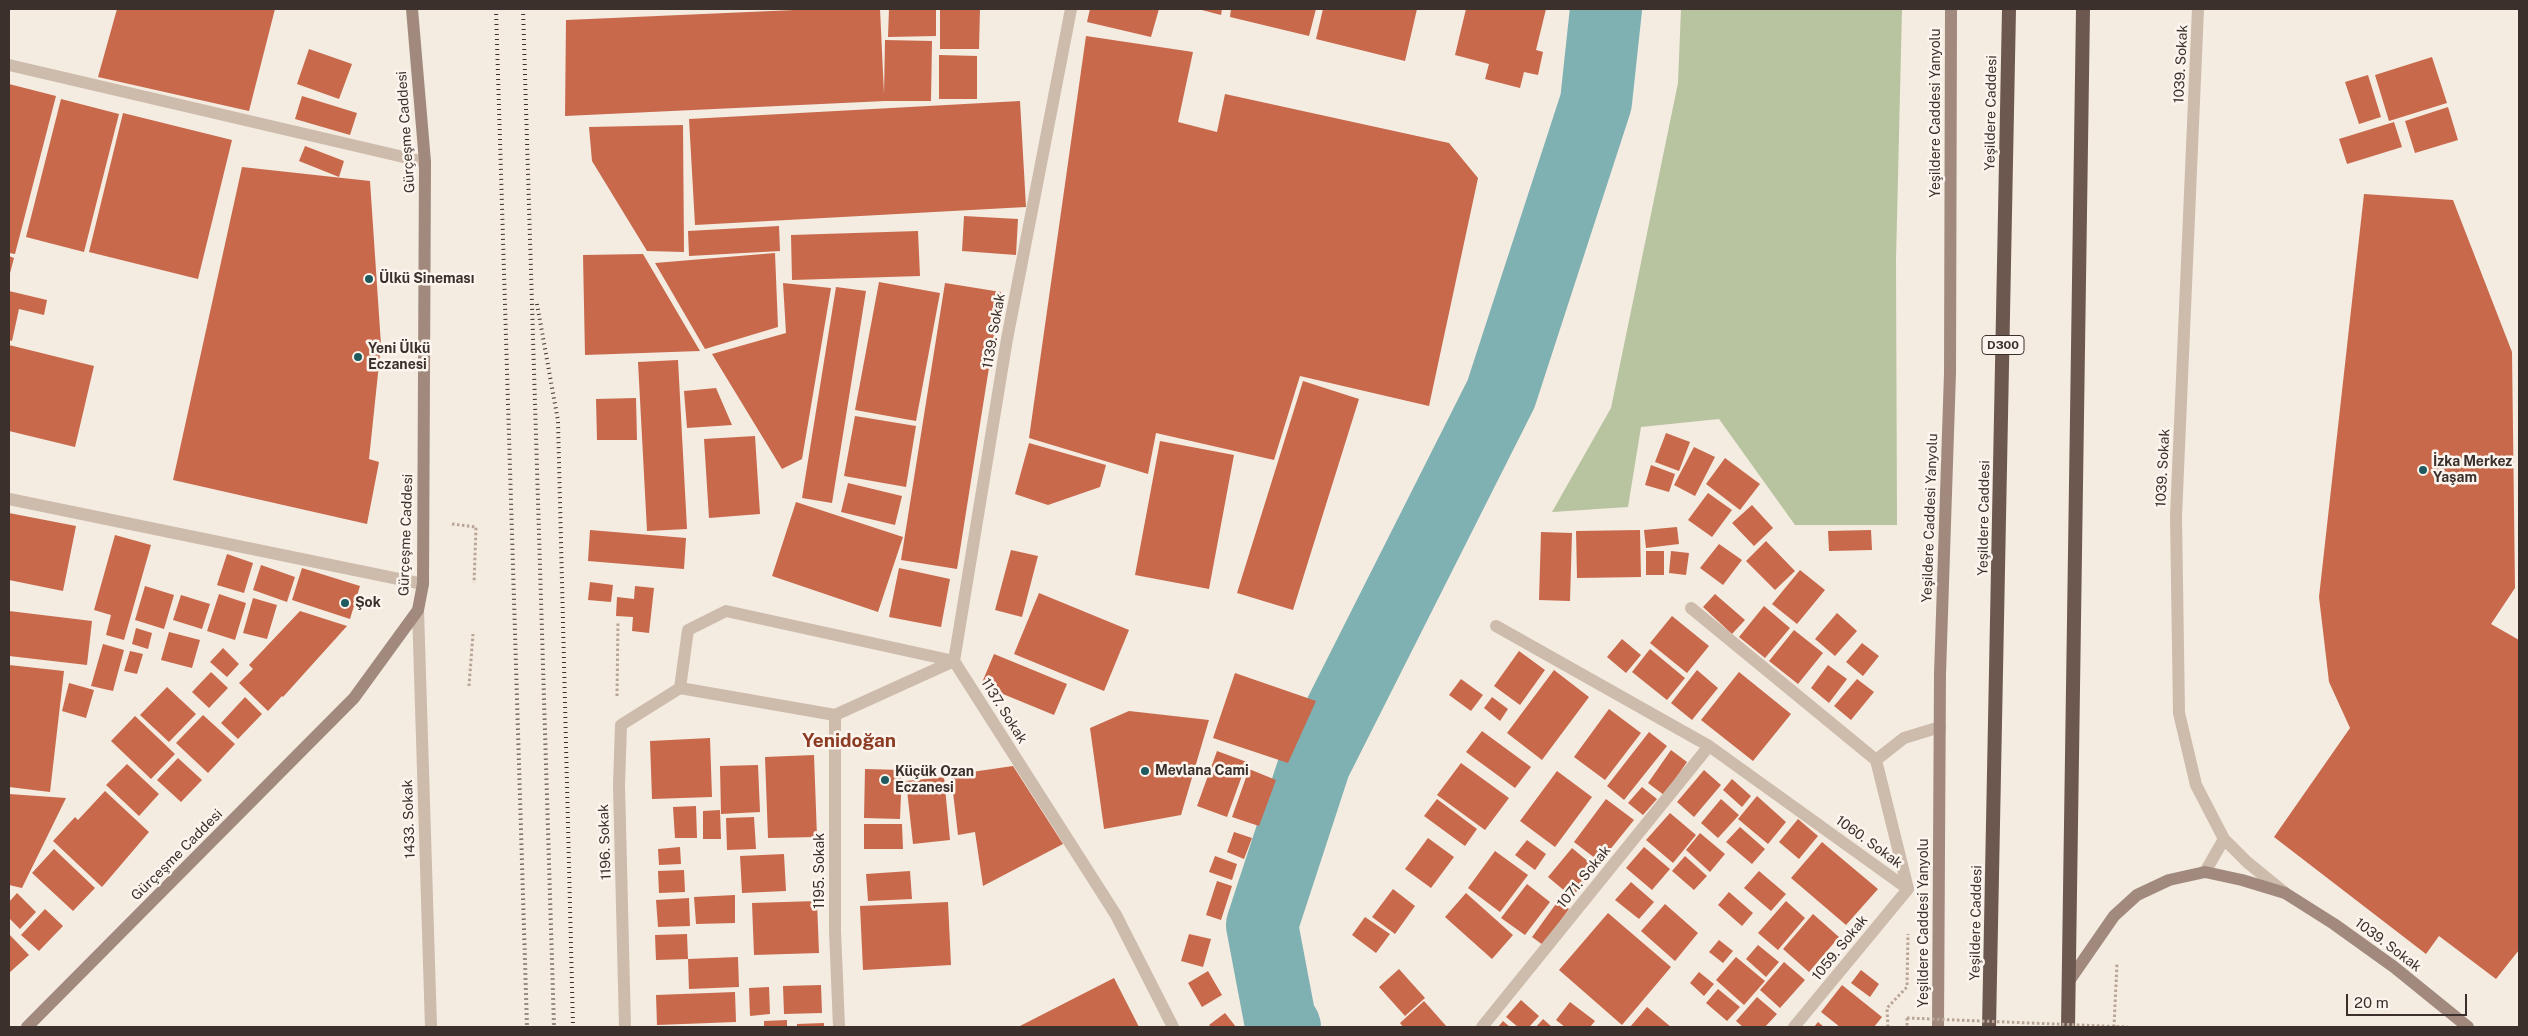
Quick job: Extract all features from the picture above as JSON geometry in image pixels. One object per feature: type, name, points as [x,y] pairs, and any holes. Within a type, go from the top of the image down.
[{"type":"highway","name":"Yeşildere Caddesi","points":[[1989,1027],[1998,682],[2009,9]]},
{"type":"highway","points":[[2068,1027],[2083,9]]},
{"type":"main road","name":"Gürçeşme Caddesi","points":[[27,1027],[354,698],[418,610],[422,584],[425,162],[412,9]]},
{"type":"main road","name":"Yeşildere Caddesi Yanyolu","points":[[1938,1027],[1940,727],[1950,373],[1951,9]]},
{"type":"main road","name":"1039. Sokak","points":[[2069,981],[2114,916],[2137,895],[2169,880],[2205,872],[2242,880],[2285,893],[2334,924],[2387,962],[2468,1027]]},
{"type":"street","name":"1139. Sokak","points":[[954,661],[1007,339],[1071,9]]},
{"type":"street","name":"1039. Sokak","points":[[2198,9],[2176,516],[2179,712],[2196,785],[2224,838],[2247,862],[2285,893]]},
{"type":"street","points":[[9,65],[425,162]]},
{"type":"street","points":[[9,499],[422,584]]},
{"type":"street","points":[[1691,608],[1876,760],[1904,738],[1940,727]]},
{"type":"street","name":"1433. Sokak","points":[[418,610],[431,1027]]},
{"type":"street","points":[[726,611],[954,661],[835,715],[680,688],[688,630],[726,611]]},
{"type":"street","name":"1060. Sokak","points":[[1496,626],[1709,746],[1908,889]]},
{"type":"street","name":"1137. Sokak","points":[[954,661],[1116,915],[1173,1027]]},
{"type":"street","name":"1196. Sokak","points":[[625,1027],[619,785],[621,725],[680,688]]},
{"type":"street","name":"1195. Sokak","points":[[835,715],[834,931],[839,1027]]},
{"type":"street","name":"1071. Sokak","points":[[1482,1027],[1709,746]]},
{"type":"street","name":"1060. Sokak","points":[[1876,760],[1908,889]]},
{"type":"street","points":[[2205,872],[2224,838]]},
{"type":"street","name":"1059. Sokak","points":[[1794,1027],[1908,889]]},
{"type":"path","points":[[474,582],[476,527]]},
{"type":"path","points":[[615,684],[618,621]]},
{"type":"path","points":[[469,686],[473,634]]},
{"type":"path","points":[[1888,1027],[1887,1008],[1907,987],[1908,889]]},
{"type":"path","points":[[2114,1007],[2114,1027]]},
{"type":"path","points":[[1907,1027],[1907,1018],[2128,1027]]},
{"type":"green space","points":[[1681,9],[1902,9],[1896,260],[1897,525],[1795,525],[1719,419],[1641,427],[1628,507],[1552,512],[1611,408],[1678,83]]},
{"type":"building","points":[[117,9],[275,9],[249,111],[98,77]]},
{"type":"building","points":[[817,9],[880,9],[884,94],[885,40],[932,41],[931,101],[885,101],[565,116],[566,20]]},
{"type":"building","points":[[889,9],[936,9],[936,36],[888,37]]},
{"type":"building","points":[[940,9],[980,9],[979,49],[940,49]]},
{"type":"building","points":[[1090,9],[1159,9],[1151,37],[1087,22]]},
{"type":"building","points":[[1198,9],[1222,9],[1221,15]]},
{"type":"building","points":[[1231,9],[1316,9],[1309,36],[1230,17]]},
{"type":"building","points":[[1323,9],[1417,9],[1405,61],[1316,39]]},
{"type":"building","points":[[1466,9],[1546,9],[1536,50],[1543,52],[1538,75],[1524,72],[1520,88],[1485,79],[1489,64],[1455,55]]},
{"type":"building","points":[[1086,36],[1193,52],[1178,122],[1217,132],[1225,94],[1449,143],[1478,178],[1429,406],[1300,376],[1274,460],[1156,433],[1148,474],[1029,438]]},
{"type":"building","points":[[309,49],[352,64],[339,99],[297,84]]},
{"type":"building","points":[[939,55],[977,56],[977,99],[939,99]]},
{"type":"building","points":[[2432,57],[2447,103],[2389,121],[2375,75]]},
{"type":"building","points":[[2368,75],[2381,117],[2359,124],[2345,82]]},
{"type":"building","points":[[9,84],[56,96],[15,254],[9,253]]},
{"type":"building","points":[[302,96],[357,113],[350,135],[295,119]]},
{"type":"building","points":[[61,99],[119,114],[84,252],[26,237]]},
{"type":"building","points":[[1020,101],[1026,207],[695,225],[689,119]]},
{"type":"building","points":[[2448,107],[2458,140],[2415,153],[2405,121]]},
{"type":"building","points":[[123,113],[232,140],[198,279],[89,252]]},
{"type":"building","points":[[2394,122],[2402,147],[2347,164],[2339,139]]},
{"type":"building","points":[[683,125],[684,252],[647,251],[592,161],[589,127]]},
{"type":"building","points":[[305,146],[344,161],[339,177],[299,161]]},
{"type":"building","points":[[242,167],[370,181],[381,345],[369,459],[379,462],[367,524],[173,480]]},
{"type":"building","name":"İzka Merkez Yaşam","points":[[2364,194],[2453,200],[2512,352],[2515,588],[2491,624],[2519,640],[2519,950],[2496,979],[2439,936],[2426,954],[2274,837],[2350,728],[2329,682],[2319,597]]},
{"type":"building","points":[[964,216],[1018,219],[1016,255],[962,251]]},
{"type":"building","points":[[779,226],[780,251],[689,256],[688,231]]},
{"type":"building","points":[[918,231],[920,276],[792,280],[791,235]]},
{"type":"building","points":[[775,253],[778,327],[705,349],[655,263]]},
{"type":"building","points":[[643,254],[700,351],[585,355],[583,255]]},
{"type":"building","points":[[9,256],[14,258],[9,277]]},
{"type":"building","points":[[879,282],[940,293],[916,421],[855,410]]},
{"type":"building","points":[[783,283],[831,288],[802,459],[782,469],[712,354],[786,333]]},
{"type":"building","points":[[945,283],[1001,292],[957,569],[901,560]]},
{"type":"building","points":[[836,287],[866,291],[832,503],[802,498]]},
{"type":"building","points":[[9,291],[47,300],[44,315],[19,309],[12,341],[9,340]]},
{"type":"building","points":[[9,345],[94,366],[75,447],[9,431]]},
{"type":"building","points":[[678,360],[687,529],[647,531],[638,362]]},
{"type":"building","points":[[1303,381],[1359,399],[1293,610],[1237,593]]},
{"type":"building","points":[[716,388],[732,425],[687,428],[684,391]]},
{"type":"building","points":[[636,398],[637,440],[597,440],[596,399]]},
{"type":"building","points":[[855,416],[916,426],[906,487],[844,476]]},
{"type":"building","points":[[1666,433],[1690,442],[1679,471],[1655,462]]},
{"type":"building","points":[[755,436],[760,514],[709,518],[704,439]]},
{"type":"building","points":[[1160,441],[1234,455],[1209,589],[1135,575]]},
{"type":"building","points":[[1029,443],[1106,465],[1100,487],[1048,505],[1015,494]]},
{"type":"building","points":[[1694,447],[1715,457],[1695,496],[1674,485]]},
{"type":"building","points":[[1725,458],[1760,484],[1740,510],[1706,484]]},
{"type":"building","points":[[1651,465],[1675,474],[1669,492],[1645,485]]},
{"type":"building","points":[[848,483],[902,496],[895,525],[841,512]]},
{"type":"building","points":[[1708,493],[1732,510],[1712,537],[1688,520]]},
{"type":"building","points":[[796,502],[903,537],[878,612],[772,576]]},
{"type":"building","points":[[1752,505],[1773,528],[1754,546],[1732,523]]},
{"type":"building","points":[[9,513],[76,526],[63,591],[9,580]]},
{"type":"building","points":[[1677,527],[1679,544],[1646,548],[1644,530]]},
{"type":"building","points":[[590,530],[686,538],[684,569],[588,561]]},
{"type":"building","points":[[1640,530],[1641,577],[1577,578],[1576,531]]},
{"type":"building","points":[[1871,530],[1872,550],[1829,551],[1828,531]]},
{"type":"building","points":[[1541,532],[1572,533],[1570,601],[1539,600]]},
{"type":"building","points":[[115,535],[151,545],[124,640],[106,635],[111,615],[94,610]]},
{"type":"building","points":[[1766,541],[1795,571],[1775,590],[1746,561]]},
{"type":"building","points":[[1719,544],[1742,560],[1723,585],[1700,568]]},
{"type":"building","points":[[1011,550],[1038,556],[1022,617],[995,610]]},
{"type":"building","points":[[1646,551],[1664,551],[1664,575],[1646,575]]},
{"type":"building","points":[[1671,551],[1689,553],[1686,575],[1669,573]]},
{"type":"building","points":[[227,554],[253,563],[244,593],[217,585]]},
{"type":"building","points":[[261,565],[295,577],[287,602],[253,590]]},
{"type":"building","points":[[302,568],[360,586],[350,619],[292,600]]},
{"type":"building","points":[[899,568],[950,579],[941,627],[889,617]]},
{"type":"building","points":[[1800,570],[1825,590],[1797,624],[1772,604]]},
{"type":"building","points":[[590,582],[613,585],[611,602],[588,600]]},
{"type":"building","points":[[145,586],[174,595],[164,629],[135,620]]},
{"type":"building","points":[[635,586],[654,588],[649,633],[632,631],[633,617],[616,616],[617,597],[634,599]]},
{"type":"building","points":[[1039,593],[1129,630],[1104,691],[1014,654]]},
{"type":"building","points":[[219,594],[246,603],[235,640],[207,631]]},
{"type":"building","points":[[1715,594],[1745,620],[1732,634],[1703,607]]},
{"type":"building","points":[[181,595],[210,604],[202,629],[173,620]]},
{"type":"building","points":[[253,598],[277,605],[267,639],[243,633]]},
{"type":"building","points":[[1764,606],[1790,628],[1765,658],[1739,637]]},
{"type":"building","points":[[9,611],[92,621],[87,665],[9,656]]},
{"type":"building","points":[[300,611],[347,626],[268,711],[239,683],[253,669],[249,665]]},
{"type":"building","points":[[1837,613],[1857,631],[1835,656],[1815,639]]},
{"type":"building","points":[[1672,616],[1709,646],[1687,673],[1650,643]]},
{"type":"building","points":[[136,628],[152,633],[148,649],[132,644]]},
{"type":"building","points":[[1794,630],[1823,653],[1798,684],[1769,661]]},
{"type":"building","points":[[169,632],[200,640],[192,668],[161,660]]},
{"type":"building","points":[[1622,639],[1641,655],[1626,673],[1607,657]]},
{"type":"building","points":[[1862,643],[1879,656],[1863,676],[1846,662]]},
{"type":"building","points":[[103,644],[124,650],[113,691],[91,686]]},
{"type":"building","points":[[223,648],[239,664],[227,677],[210,662]]},
{"type":"building","points":[[1650,649],[1685,678],[1667,700],[1632,672]]},
{"type":"building","points":[[130,651],[143,654],[137,674],[124,671]]},
{"type":"building","points":[[1519,651],[1545,670],[1520,705],[1494,686]]},
{"type":"building","points":[[994,654],[1067,684],[1054,715],[981,685]]},
{"type":"building","points":[[9,665],[64,671],[50,792],[9,787]]},
{"type":"building","points":[[1828,665],[1847,679],[1829,703],[1811,688]]},
{"type":"building","points":[[1554,670],[1589,697],[1542,760],[1507,733]]},
{"type":"building","points":[[1697,670],[1718,688],[1692,720],[1671,703]]},
{"type":"building","points":[[211,672],[228,688],[209,708],[192,692]]},
{"type":"building","points":[[1739,672],[1791,714],[1753,761],[1701,720]]},
{"type":"building","points":[[1235,673],[1316,701],[1288,763],[1213,738]]},
{"type":"building","points":[[1461,679],[1483,695],[1471,711],[1449,695]]},
{"type":"building","points":[[1857,679],[1874,692],[1851,720],[1834,706]]},
{"type":"building","points":[[69,683],[94,690],[86,718],[62,711]]},
{"type":"building","points":[[167,687],[196,714],[169,742],[140,715]]},
{"type":"building","points":[[245,697],[262,714],[238,739],[221,723]]},
{"type":"building","points":[[1492,697],[1508,709],[1500,721],[1484,708]]},
{"type":"building","points":[[1609,709],[1641,733],[1605,780],[1574,757]]},
{"type":"building","name":"Mevlana Cami","points":[[1129,711],[1209,720],[1181,815],[1104,829],[1090,728]]},
{"type":"building","points":[[203,715],[235,744],[208,773],[176,743]]},
{"type":"building","points":[[135,716],[175,754],[151,779],[111,741]]},
{"type":"building","points":[[1482,731],[1531,767],[1515,788],[1466,752]]},
{"type":"building","points":[[1649,732],[1667,746],[1624,800],[1607,786]]},
{"type":"building","points":[[710,738],[712,797],[652,799],[650,741]]},
{"type":"building","points":[[1671,750],[1687,762],[1664,795],[1648,783]]},
{"type":"building","points":[[1217,751],[1247,762],[1227,817],[1197,806]]},
{"type":"building","points":[[814,755],[817,837],[768,838],[765,757]]},
{"type":"building","points":[[178,758],[202,780],[181,802],[157,780]]},
{"type":"building","points":[[1461,763],[1509,798],[1485,830],[1437,795]]},
{"type":"building","points":[[127,764],[159,794],[139,816],[106,785]]},
{"type":"building","points":[[758,765],[760,812],[721,814],[720,766]]},
{"type":"building","points":[[1013,766],[1063,844],[983,886],[975,832],[958,835],[951,775]]},
{"type":"building","points":[[865,769],[902,770],[900,819],[864,818]]},
{"type":"building","points":[[1249,769],[1276,780],[1259,826],[1232,817]]},
{"type":"building","points":[[1704,770],[1721,785],[1694,817],[1677,802]]},
{"type":"building","points":[[1557,771],[1592,797],[1555,847],[1520,821]]},
{"type":"building","points":[[944,777],[950,840],[913,844],[906,781]]},
{"type":"building","points":[[1732,779],[1751,796],[1742,807],[1723,790]]},
{"type":"building","points":[[1642,787],[1657,799],[1643,815],[1628,803]]},
{"type":"building","points":[[105,791],[149,832],[102,887],[53,841],[75,817],[78,820]]},
{"type":"building","points":[[9,794],[66,798],[22,888],[9,885]]},
{"type":"building","points":[[1757,796],[1786,822],[1768,844],[1738,819]]},
{"type":"building","points":[[1437,799],[1477,829],[1465,846],[1424,816]]},
{"type":"building","points":[[1606,799],[1634,820],[1600,862],[1574,842]]},
{"type":"building","points":[[1721,799],[1739,815],[1718,838],[1701,823]]},
{"type":"building","points":[[696,806],[697,838],[675,838],[673,807]]},
{"type":"building","points":[[720,810],[721,839],[703,839],[703,811]]},
{"type":"building","points":[[1670,813],[1696,835],[1673,863],[1646,840]]},
{"type":"building","points":[[754,817],[756,849],[727,850],[726,818]]},
{"type":"building","points":[[1798,819],[1818,836],[1799,859],[1779,842]]},
{"type":"building","points":[[864,824],[902,824],[903,849],[864,849]]},
{"type":"building","points":[[1740,827],[1765,849],[1752,864],[1726,842]]},
{"type":"building","points":[[1234,832],[1252,838],[1244,859],[1227,852]]},
{"type":"building","points":[[1700,833],[1725,854],[1710,872],[1686,850]]},
{"type":"building","points":[[1428,838],[1454,857],[1431,888],[1405,869]]},
{"type":"building","points":[[1527,840],[1546,854],[1535,870],[1515,855]]},
{"type":"building","points":[[1822,842],[1878,889],[1846,925],[1791,878]]},
{"type":"building","points":[[680,847],[681,864],[659,865],[658,849]]},
{"type":"building","points":[[1644,847],[1670,869],[1652,890],[1626,868]]},
{"type":"building","points":[[1572,848],[1596,868],[1572,897],[1548,877]]},
{"type":"building","points":[[54,849],[95,888],[73,911],[32,873]]},
{"type":"building","points":[[1495,851],[1528,875],[1500,912],[1468,888]]},
{"type":"building","points":[[784,854],[786,891],[742,893],[740,856]]},
{"type":"building","points":[[1215,856],[1237,864],[1232,880],[1209,872]]},
{"type":"building","points":[[1685,856],[1707,876],[1694,890],[1672,871]]},
{"type":"building","points":[[684,870],[685,892],[659,893],[658,871]]},
{"type":"building","points":[[910,871],[912,899],[868,901],[866,874]]},
{"type":"building","points":[[1759,871],[1786,894],[1771,911],[1744,888]]},
{"type":"building","points":[[1217,881],[1232,886],[1221,920],[1206,915]]},
{"type":"building","points":[[1631,882],[1654,902],[1639,919],[1615,900]]},
{"type":"building","points":[[1527,884],[1550,902],[1525,935],[1501,918]]},
{"type":"building","points":[[1393,889],[1415,906],[1395,934],[1372,917]]},
{"type":"building","points":[[1729,892],[1753,913],[1742,926],[1718,905]]},
{"type":"building","points":[[17,893],[36,912],[20,929],[9,918],[9,902]]},
{"type":"building","points":[[1466,893],[1513,935],[1492,959],[1445,917]]},
{"type":"building","points":[[735,895],[735,923],[696,924],[694,897]]},
{"type":"building","points":[[689,898],[690,926],[658,927],[656,900]]},
{"type":"building","points":[[817,901],[819,953],[754,955],[752,903]]},
{"type":"building","points":[[1558,901],[1569,909],[1543,945],[1532,937]]},
{"type":"building","points":[[1786,901],[1805,918],[1778,950],[1758,933]]},
{"type":"building","points":[[948,902],[951,965],[863,970],[860,906]]},
{"type":"building","points":[[1665,904],[1698,933],[1675,961],[1641,931]]},
{"type":"building","points":[[45,909],[63,926],[39,951],[21,935]]},
{"type":"building","points":[[1608,913],[1671,967],[1622,1025],[1559,970]]},
{"type":"building","points":[[1813,914],[1839,937],[1809,972],[1783,949]]},
{"type":"building","points":[[1365,917],[1390,934],[1376,953],[1352,935]]},
{"type":"building","points":[[9,934],[29,955],[9,973]]},
{"type":"building","points":[[687,934],[688,959],[656,960],[655,935]]},
{"type":"building","points":[[1189,934],[1211,939],[1203,967],[1181,961]]},
{"type":"building","points":[[1719,940],[1733,951],[1723,963],[1709,952]]},
{"type":"building","points":[[1758,945],[1779,962],[1766,977],[1746,959]]},
{"type":"building","points":[[738,957],[739,987],[689,989],[688,959]]},
{"type":"building","points":[[1736,957],[1765,981],[1744,1005],[1716,980]]},
{"type":"building","points":[[1784,962],[1805,980],[1780,1008],[1760,990]]},
{"type":"building","points":[[1399,969],[1425,998],[1405,1016],[1379,987]]},
{"type":"building","points":[[1861,970],[1879,984],[1870,997],[1851,983]]},
{"type":"building","points":[[1208,971],[1222,995],[1202,1007],[1188,983]]},
{"type":"building","points":[[1699,972],[1714,984],[1704,996],[1690,983]]},
{"type":"building","points":[[1114,978],[1139,1027],[1018,1027]]},
{"type":"building","points":[[821,985],[822,1013],[784,1014],[783,986]]},
{"type":"building","points":[[1842,985],[1882,1017],[1874,1027],[1840,1027],[1821,1012]]},
{"type":"building","points":[[769,987],[770,1014],[750,1016],[749,988]]},
{"type":"building","points":[[1718,989],[1740,1007],[1727,1021],[1706,1003]]},
{"type":"building","points":[[735,992],[736,1022],[657,1025],[656,995]]},
{"type":"building","points":[[1757,997],[1777,1014],[1765,1027],[1743,1027],[1736,1021]]},
{"type":"building","points":[[1521,1000],[1539,1016],[1529,1027],[1518,1027],[1506,1017]]},
{"type":"building","points":[[1424,1001],[1447,1027],[1403,1027],[1400,1023]]},
{"type":"building","points":[[1570,1002],[1595,1021],[1590,1027],[1565,1027],[1556,1020]]},
{"type":"building","points":[[1647,1007],[1671,1027],[1630,1027]]},
{"type":"building","points":[[1225,1013],[1236,1027],[1211,1027],[1209,1025]]},
{"type":"building","points":[[1543,1019],[1552,1027],[1536,1027]]},
{"type":"building","points":[[787,1020],[787,1027],[764,1027],[764,1021]]},
{"type":"building","points":[[1503,1021],[1510,1027],[1498,1027]]},
{"type":"building","points":[[1818,1022],[1824,1027],[1814,1027]]},
{"type":"building","points":[[824,1023],[824,1027],[797,1027],[797,1024]]},
{"type":"waterway","points":[[1285,1027],[1280,1020],[1262,925],[1315,763],[1501,394],[1596,102],[1606,9]]},
{"type":"railway","points":[[496,9],[527,1027]]},
{"type":"railway","points":[[523,9],[554,1027]]},
{"type":"railway","points":[[537,304],[558,421],[573,1027]]},
{"type":"place","name":"Ülkü Sineması","points":[[369,279]]},
{"type":"place","name":"Yeni Ülkü Eczanesi","points":[[358,357]]},
{"type":"place","name":"İzka Merkez Yaşam","points":[[2423,470]]},
{"type":"place","name":"Şok","points":[[345,603]]},
{"type":"place","name":"Mevlana Cami","points":[[1145,771]]},
{"type":"place","name":"Küçük Ozan Eczanesi","points":[[885,780]]},
{"type":"district","name":"Yenidoğan","points":[[849,741]]}]
